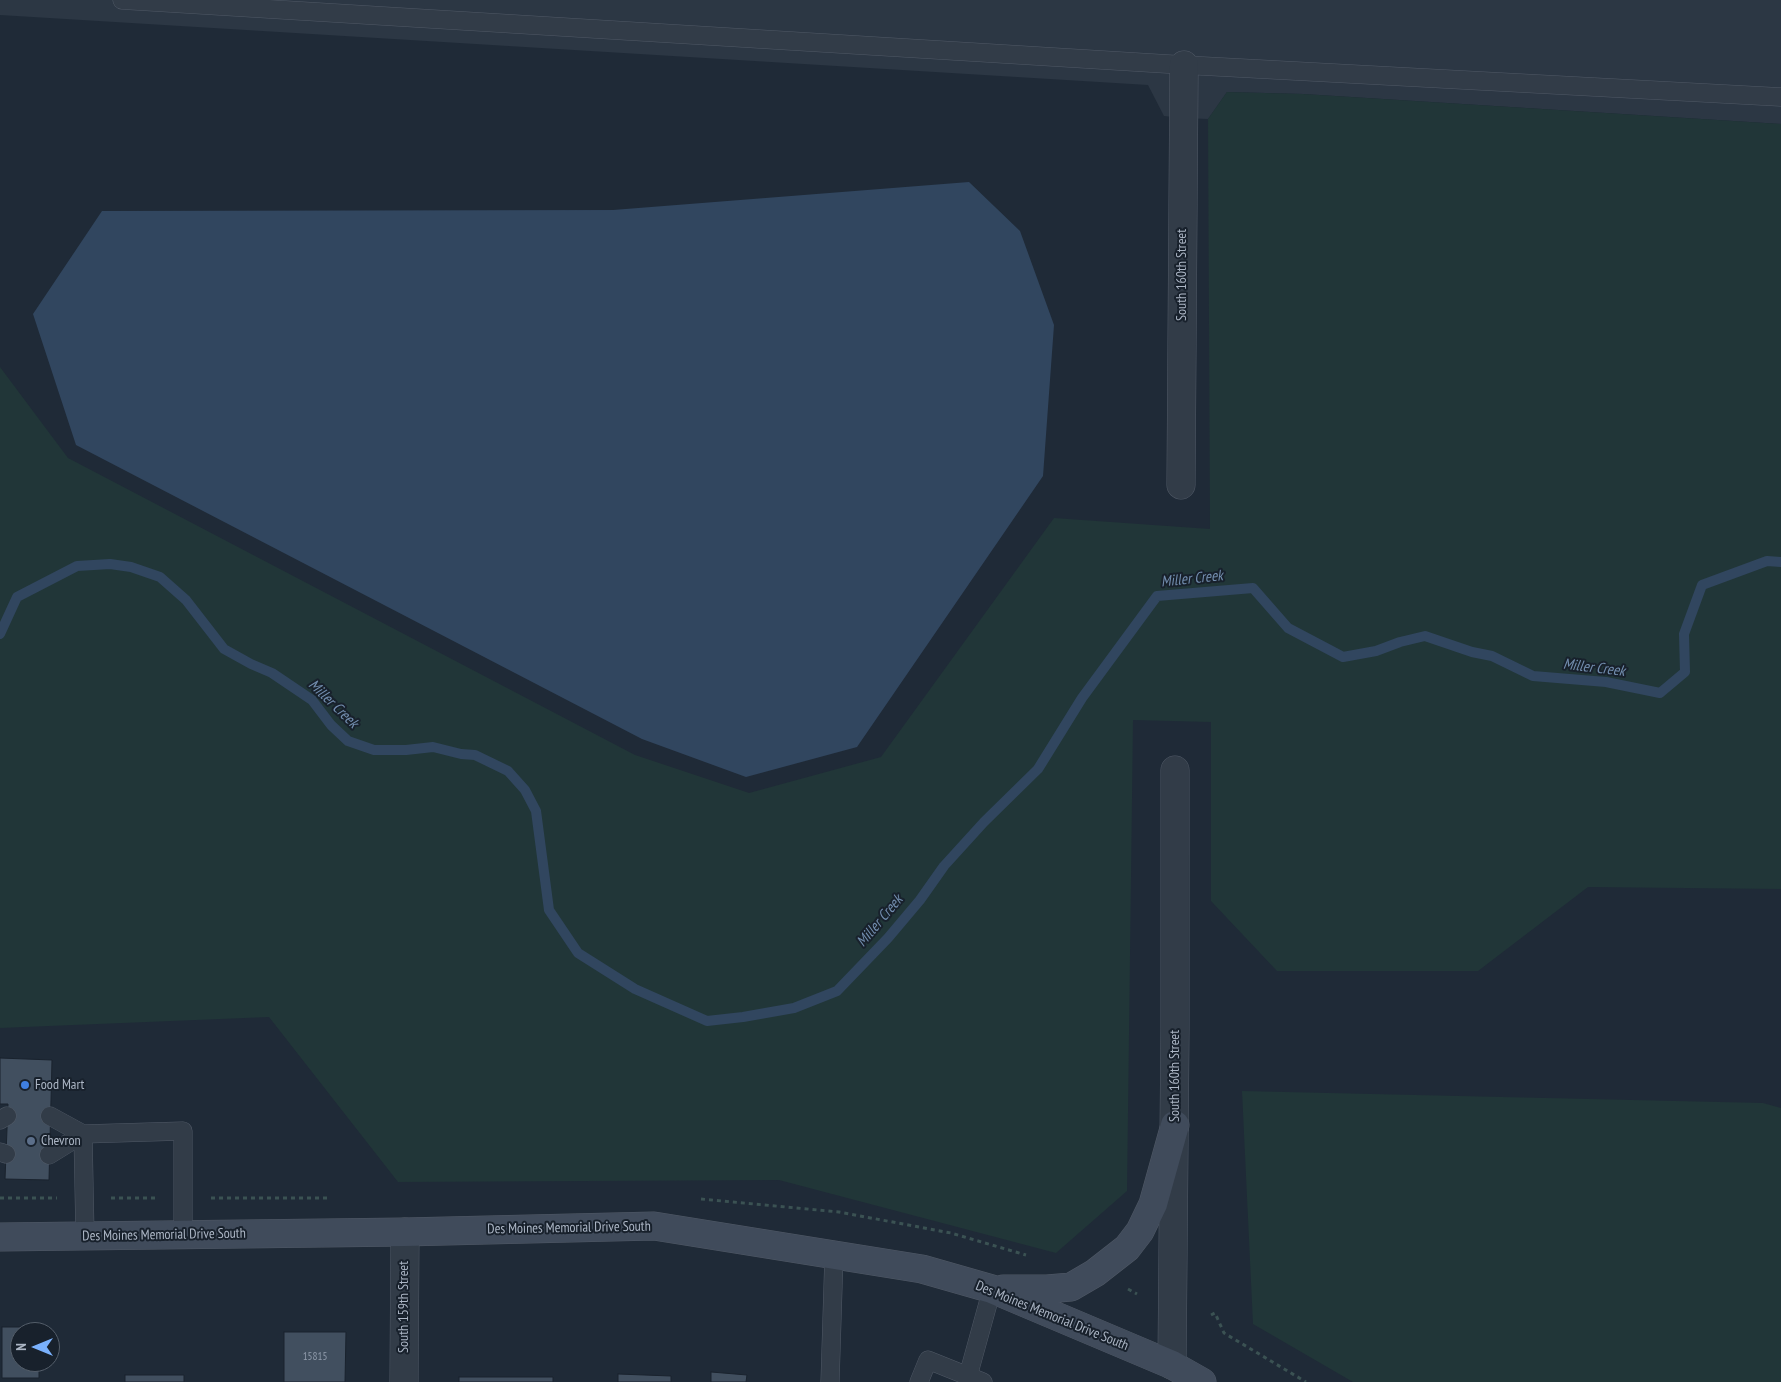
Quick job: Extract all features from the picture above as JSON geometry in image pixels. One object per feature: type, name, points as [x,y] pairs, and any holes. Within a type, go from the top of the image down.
[{"type":"main road","points":[[992,1289],[1071,1287],[1095,1273],[1127,1248],[1140,1231],[1153,1204],[1175,1125]]},
{"type":"main road","name":"Des Moines Memorial Drive South","points":[[0,1237],[405,1232],[654,1226],[922,1269],[992,1289],[1172,1373],[1202,1382]]},
{"type":"street","name":"South 160th Street","points":[[1181,485],[1184,64]]},
{"type":"street","name":"South 160th Street","points":[[1172,1373],[1175,1125],[1175,770]]},
{"type":"street","name":"South 159th Street","points":[[404,1382],[405,1232]]},
{"type":"lane","points":[[122,0],[1781,98]]},
{"type":"lane","points":[[50,1116],[83,1134],[183,1131],[183,1235]]},
{"type":"lane","points":[[50,1155],[83,1134]]},
{"type":"lane","points":[[83,1134],[85,1236]]},
{"type":"lane","points":[[830,1382],[834,1256]]},
{"type":"lane","points":[[918,1382],[928,1360],[975,1379],[992,1289]]},
{"type":"path","points":[[1211,1315],[1216,1313],[1224,1333],[1306,1382]]},
{"type":"shaded area","points":[[0,0],[1781,0],[1781,124],[1303,94],[1227,92],[1208,119],[1183,118],[1164,116],[1148,85],[0,15]]},
{"type":"green space","points":[[1227,92],[1303,94],[1781,124],[1781,889],[1588,887],[1478,971],[1277,971],[1211,901],[1211,722],[1133,720],[1127,1191],[1056,1253],[779,1180],[398,1182],[269,1017],[0,1028],[0,367],[68,458],[635,755],[749,793],[881,757],[1054,518],[1210,529],[1208,119]]},
{"type":"green space","points":[[1242,1091],[1763,1103],[1781,1108],[1781,1382],[1353,1382],[1253,1324]]},
{"type":"water","points":[[969,182],[1020,231],[1054,325],[1043,476],[857,747],[746,777],[642,739],[76,445],[33,314],[102,211],[613,210]]},
{"type":"building","points":[[0,1058],[52,1060],[49,1180],[5,1179],[8,1104],[0,1104]]},
{"type":"building","points":[[2,1327],[10,1327],[10,1372],[39,1372],[39,1378],[2,1378]]},
{"type":"building","points":[[284,1332],[346,1332],[345,1382],[284,1382]]},
{"type":"building","points":[[711,1372],[747,1375],[746,1382],[711,1382]]},
{"type":"building","points":[[618,1374],[671,1376],[671,1382],[618,1382]]},
{"type":"building","points":[[125,1375],[184,1375],[184,1382],[125,1382]]},
{"type":"building","points":[[459,1377],[553,1377],[553,1382],[459,1382]]},
{"type":"waterway","name":"Miller Creek","points":[[0,634],[17,597],[77,566],[110,564],[131,567],[160,577],[186,600],[224,649],[272,673],[312,700],[331,725],[348,741],[374,750],[406,750],[433,747],[461,754],[475,755],[508,771],[525,790],[536,811],[549,910],[578,953],[635,989],[707,1021],[794,1008],[837,991],[888,938],[920,900],[944,866],[984,822],[1038,769],[1082,698],[1157,596],[1253,588],[1288,628],[1343,657],[1376,651],[1400,642],[1425,636],[1472,652],[1492,656],[1533,676],[1606,682],[1660,693],[1685,672],[1684,634],[1702,585],[1767,561],[1781,562]]},
{"type":"place","name":"Food Mart","points":[[25,1085]]},
{"type":"place","name":"Chevron","points":[[31,1141]]}]
